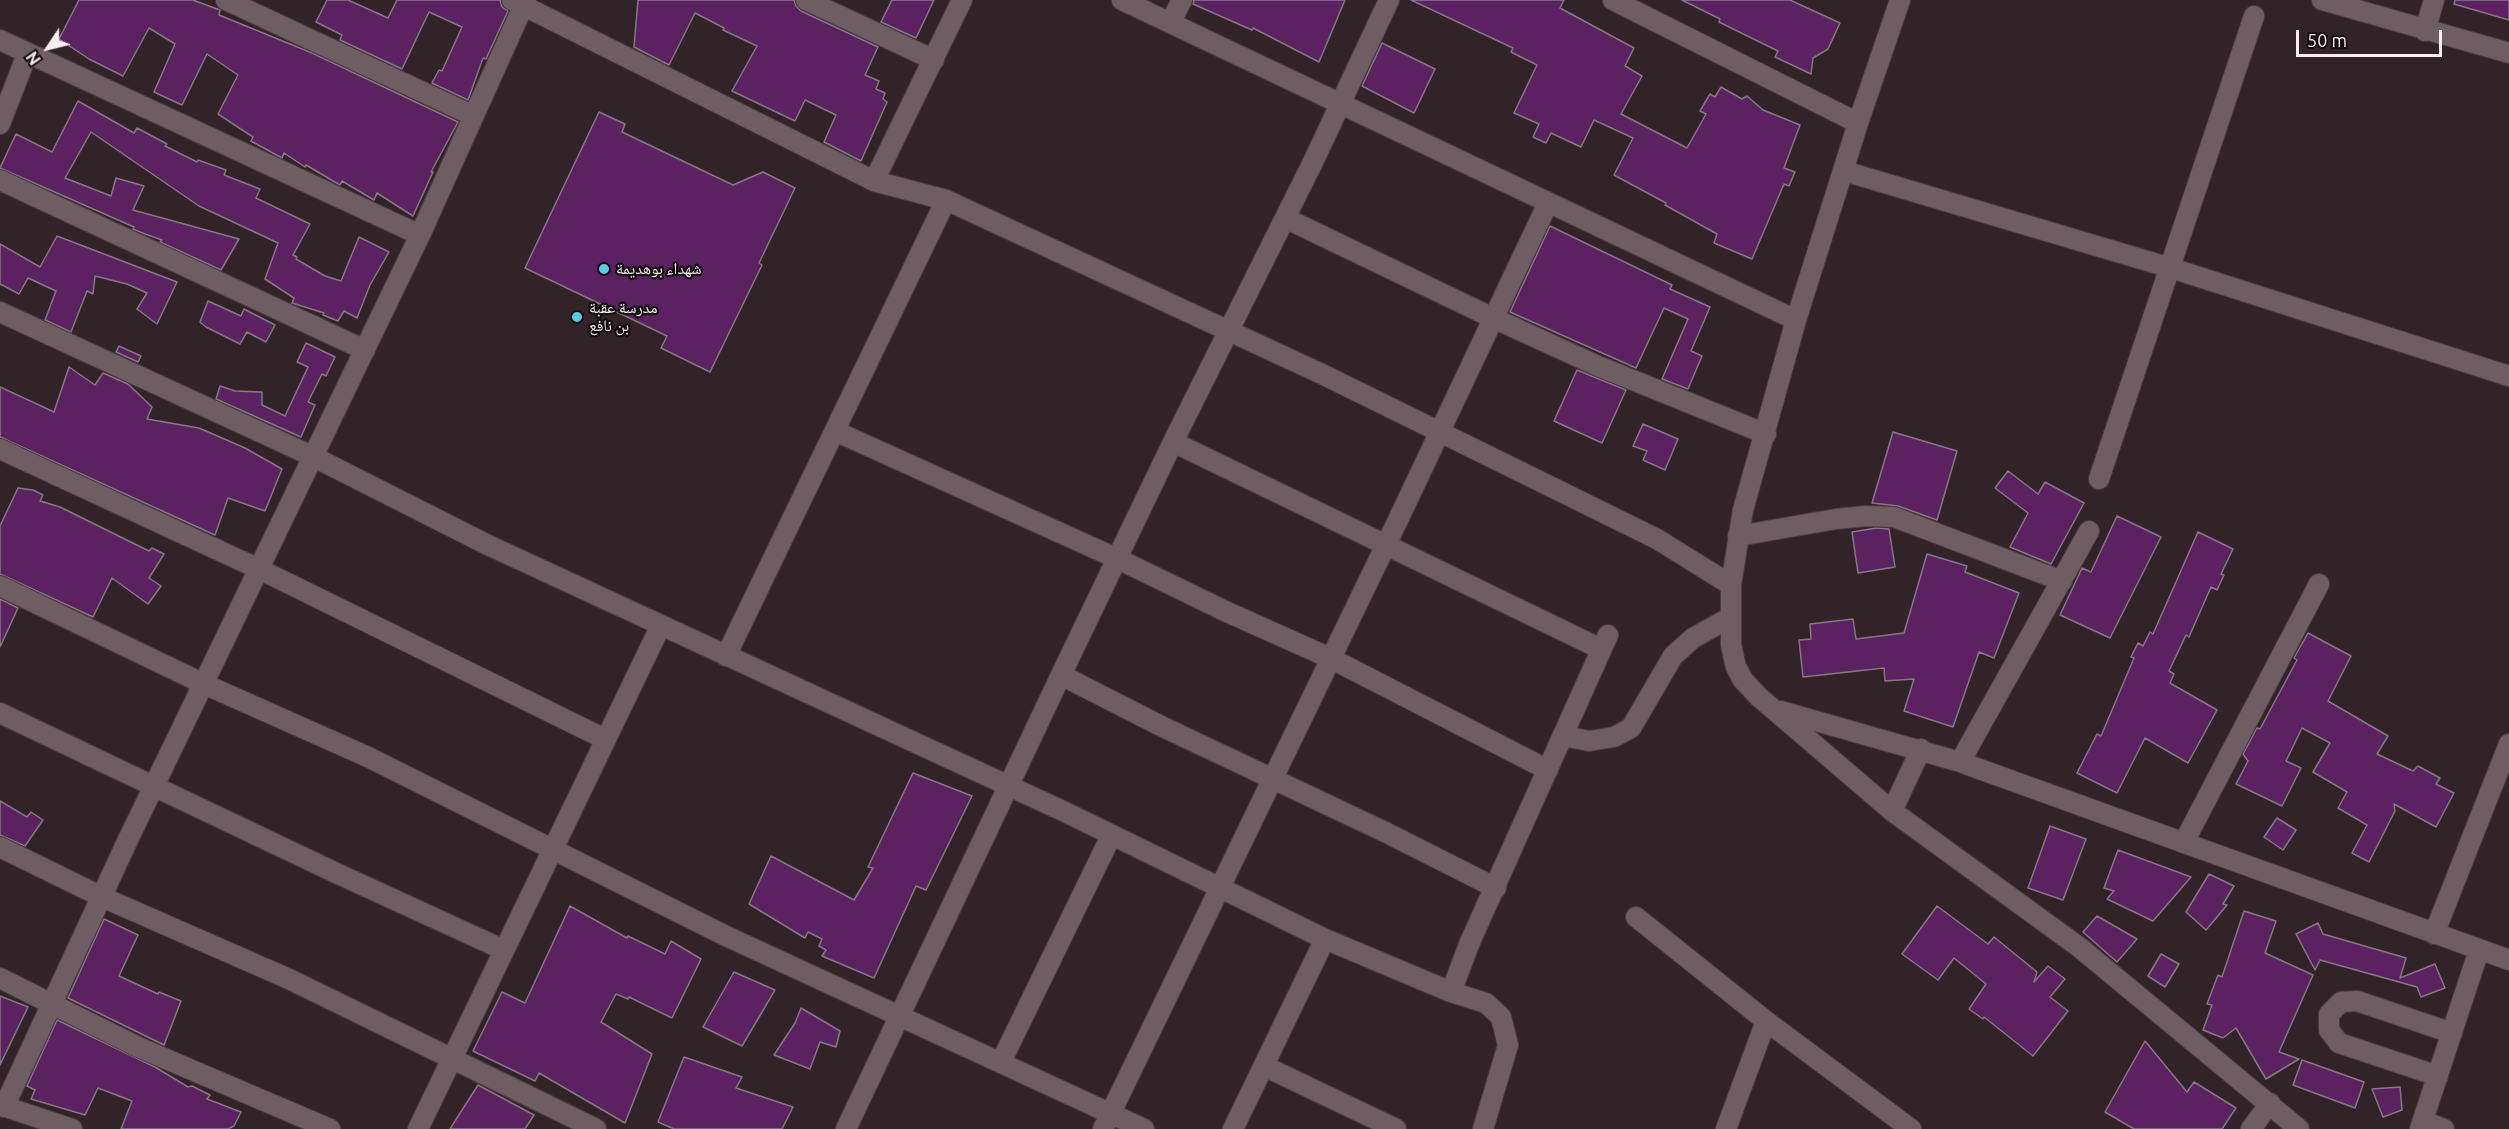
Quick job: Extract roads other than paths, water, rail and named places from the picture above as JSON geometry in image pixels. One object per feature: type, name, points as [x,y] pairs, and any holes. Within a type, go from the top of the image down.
[{"type":"street","points":[[226,0],[474,116]]},
{"type":"street","points":[[806,0],[934,60]]},
{"type":"street","points":[[874,181],[962,0]]},
{"type":"street","points":[[1122,0],[1796,320]]},
{"type":"street","points":[[1170,23],[1182,0]]},
{"type":"street","points":[[854,1127],[899,1017],[1010,787],[1061,675],[1173,442],[1341,104],[1389,0]]},
{"type":"street","points":[[1613,0],[1858,123]]},
{"type":"street","points":[[1900,0],[1858,123],[1796,320],[1766,434],[1750,484],[1738,536],[1731,585],[1731,645],[1736,667],[1743,680],[1759,697],[1892,811],[2079,947],[2299,1129]]},
{"type":"street","points":[[2322,0],[2509,53]]},
{"type":"street","points":[[2425,31],[2434,0]]},
{"type":"street","points":[[72,1129],[2,1106],[420,235],[474,116],[520,2],[874,181],[946,200],[1229,330],[1657,539],[1731,585]]},
{"type":"street","points":[[2099,479],[2254,16]]},
{"type":"street","points":[[0,40],[420,235]]},
{"type":"street","points":[[0,124],[27,54]]},
{"type":"street","points":[[1844,171],[2171,268],[2509,376]]},
{"type":"street","points":[[0,180],[365,350]]},
{"type":"street","points":[[726,656],[946,200]]},
{"type":"street","points":[[1107,1121],[1386,545],[1548,202]]},
{"type":"street","points":[[1285,218],[1598,366],[1766,434]]},
{"type":"street","points":[[0,312],[312,456],[488,545],[1010,787],[1325,939],[1451,992],[1486,1003],[1501,1017],[1508,1045],[1483,1129]]},
{"type":"street","points":[[835,431],[1330,658],[1548,770]]},
{"type":"street","points":[[1173,442],[1386,545],[1604,642],[1564,736],[1470,942],[1451,992]]},
{"type":"street","points":[[0,449],[258,569],[605,739]]},
{"type":"street","points":[[1738,536],[1866,516],[1894,517],[2062,581]]},
{"type":"street","points":[[1960,762],[2089,531]]},
{"type":"street","points":[[2184,842],[2319,585]]},
{"type":"street","points":[[0,586],[204,684],[368,757],[726,936],[1001,1062],[1107,1121],[1144,1129]]},
{"type":"street","points":[[1564,736],[1589,741],[1614,737],[1631,728],[1672,656],[1693,638],[1731,617]]},
{"type":"street","points":[[418,1129],[661,625]]},
{"type":"street","points":[[1061,675],[1496,888]]},
{"type":"street","points":[[1775,709],[1960,762],[2509,960]]},
{"type":"street","points":[[0,713],[504,950]]},
{"type":"street","points":[[2434,934],[2509,744]]},
{"type":"street","points":[[1892,811],[1921,749]]},
{"type":"street","points":[[1001,1062],[1112,836]]},
{"type":"street","points":[[0,847],[102,897],[289,979],[596,1129]]},
{"type":"street","points":[[1636,917],[1766,1021],[1911,1129]]},
{"type":"street","points":[[1233,1129],[1325,939]]},
{"type":"street","points":[[2444,1129],[2422,1125],[2479,950]]},
{"type":"street","points":[[0,978],[149,1051],[330,1129]]},
{"type":"street","points":[[2438,1076],[2339,1043],[2329,1030],[2329,1014],[2341,1002],[2357,1001],[2452,1033]]},
{"type":"street","points":[[1726,1129],[1766,1021]]},
{"type":"street","points":[[1264,1066],[1396,1129]]},
{"type":"street","points":[[2251,1129],[2270,1103]]},
{"type":"place","name":"شهداء بوهديمة","points":[[604,269]]},
{"type":"place","name":"مدرسة عقبة بن نافع","points":[[577,317]]}]
